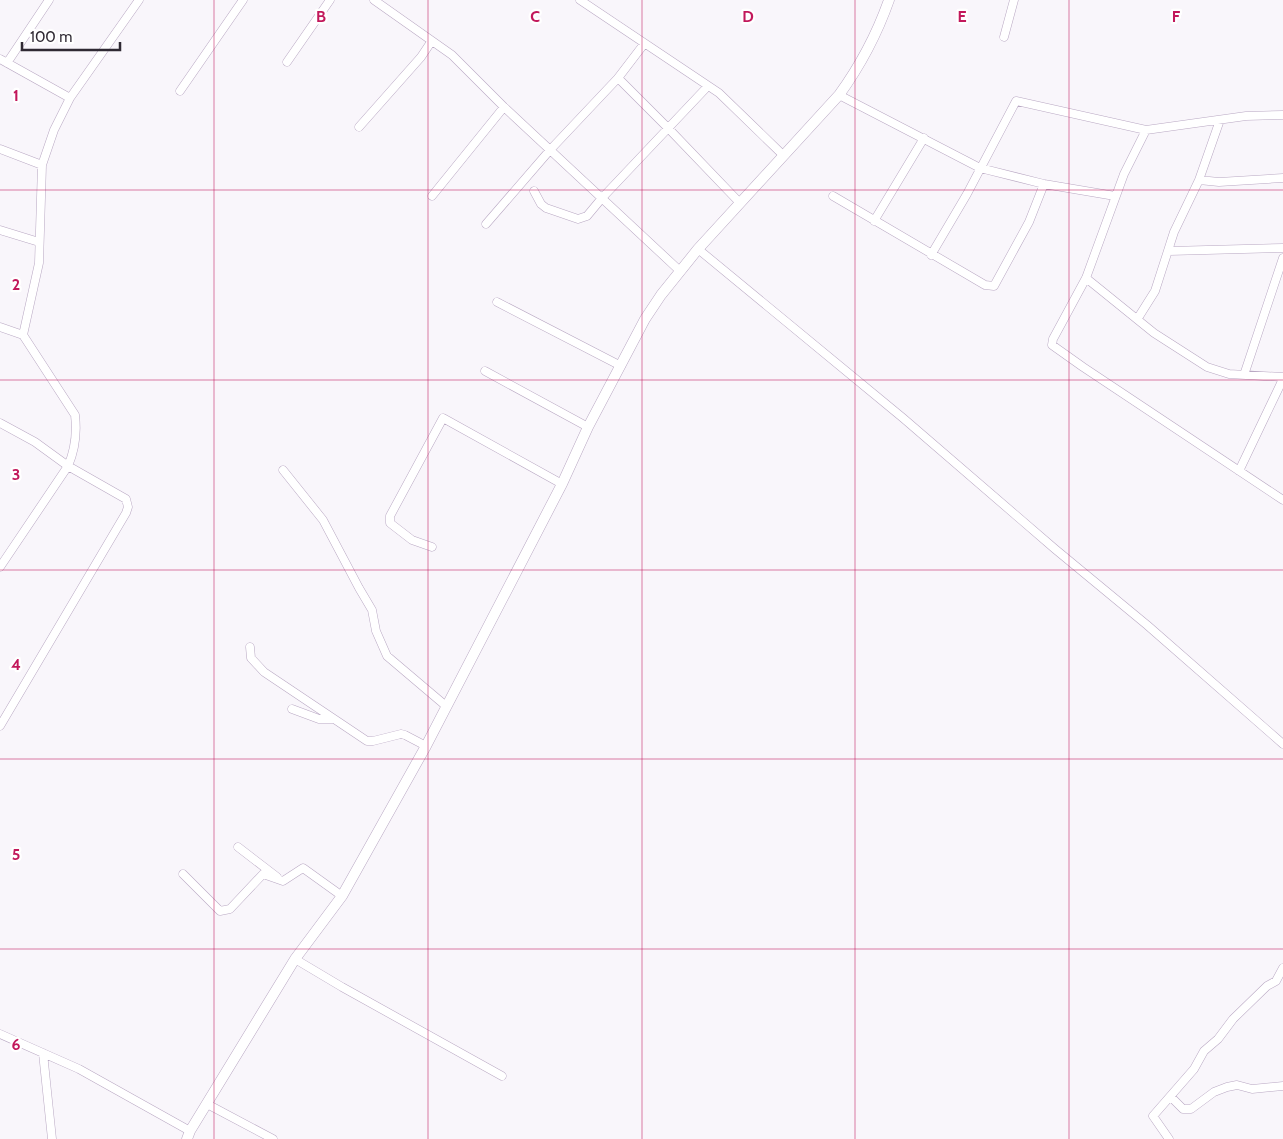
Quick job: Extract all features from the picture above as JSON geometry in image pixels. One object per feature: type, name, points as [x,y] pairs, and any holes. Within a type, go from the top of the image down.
[{"type":"main road","points":[[189,1135],[295,959],[342,896],[426,746],[645,319],[661,295],[698,249],[839,95],[855,73],[889,0]]},
{"type":"street","points":[[49,0],[3,61],[70,98]]},
{"type":"street","points":[[23,335],[38,263],[42,165],[54,130],[70,98],[138,0]]},
{"type":"street","points":[[180,91],[243,0]]},
{"type":"street","points":[[287,62],[330,0]]},
{"type":"street","points":[[374,0],[452,55],[504,107],[680,271]]},
{"type":"street","points":[[580,0],[719,93],[783,155]]},
{"type":"street","points":[[1004,37],[1014,0]]},
{"type":"street","points":[[360,126],[431,42]]},
{"type":"street","points":[[486,224],[550,150],[618,78],[644,44]]},
{"type":"street","points":[[618,78],[740,203]]},
{"type":"street","points":[[534,191],[541,204],[546,208],[578,219],[587,216],[708,86]]},
{"type":"street","points":[[839,95],[980,168],[1044,184],[1115,196]]},
{"type":"street","points":[[932,255],[967,194],[1016,101],[1146,130],[1246,116],[1283,115]]},
{"type":"street","points":[[432,196],[504,107]]},
{"type":"street","points":[[1138,318],[1155,291],[1174,232],[1199,180],[1220,120]]},
{"type":"street","points":[[1146,130],[1115,196],[1086,278],[1052,343],[1054,347],[1283,500]]},
{"type":"street","points":[[874,221],[924,138]]},
{"type":"street","points":[[0,148],[42,165]]},
{"type":"street","points":[[1199,180],[1219,182],[1283,178]]},
{"type":"street","points":[[833,196],[985,285],[994,286],[1029,222],[1044,184]]},
{"type":"street","points":[[0,230],[39,242]]},
{"type":"street","points":[[1169,251],[1283,248]]},
{"type":"street","points":[[698,249],[903,418],[1055,549],[1147,625],[1283,744]]},
{"type":"street","points":[[1244,375],[1283,258]]},
{"type":"street","points":[[1086,278],[1154,332],[1207,367],[1229,374],[1283,378],[1239,471]]},
{"type":"street","points":[[497,302],[621,366]]},
{"type":"street","points":[[0,327],[23,335],[75,415],[76,435],[73,454],[68,466],[0,566]]},
{"type":"street","points":[[485,371],[588,427]]},
{"type":"street","points":[[432,547],[412,540],[390,523],[389,520],[443,418],[562,484]]},
{"type":"street","points":[[0,424],[35,442],[68,466],[126,499],[128,507],[126,514],[0,726]]},
{"type":"street","points":[[283,470],[323,520],[372,610],[376,631],[387,656],[446,706]]},
{"type":"street","points":[[250,647],[251,658],[264,672],[367,741],[401,734],[426,746]]},
{"type":"street","points":[[292,708],[320,719],[334,719]]},
{"type":"street","points":[[238,846],[283,881]]},
{"type":"street","points":[[283,881],[303,868],[342,896]]},
{"type":"street","points":[[183,874],[220,911],[230,909],[263,874],[283,881]]},
{"type":"street","points":[[295,959],[502,1076]]},
{"type":"street","points":[[1169,1139],[1153,1116],[1194,1069],[1204,1051],[1218,1039],[1233,1019],[1267,986],[1276,980],[1283,968]]},
{"type":"street","points":[[0,1034],[79,1069],[189,1135]]},
{"type":"street","points":[[44,1053],[52,1139]]},
{"type":"street","points":[[1171,1097],[1183,1109],[1191,1109],[1214,1092],[1227,1087],[1237,1085],[1252,1089],[1283,1086]]},
{"type":"street","points":[[207,1104],[273,1139]]}]
